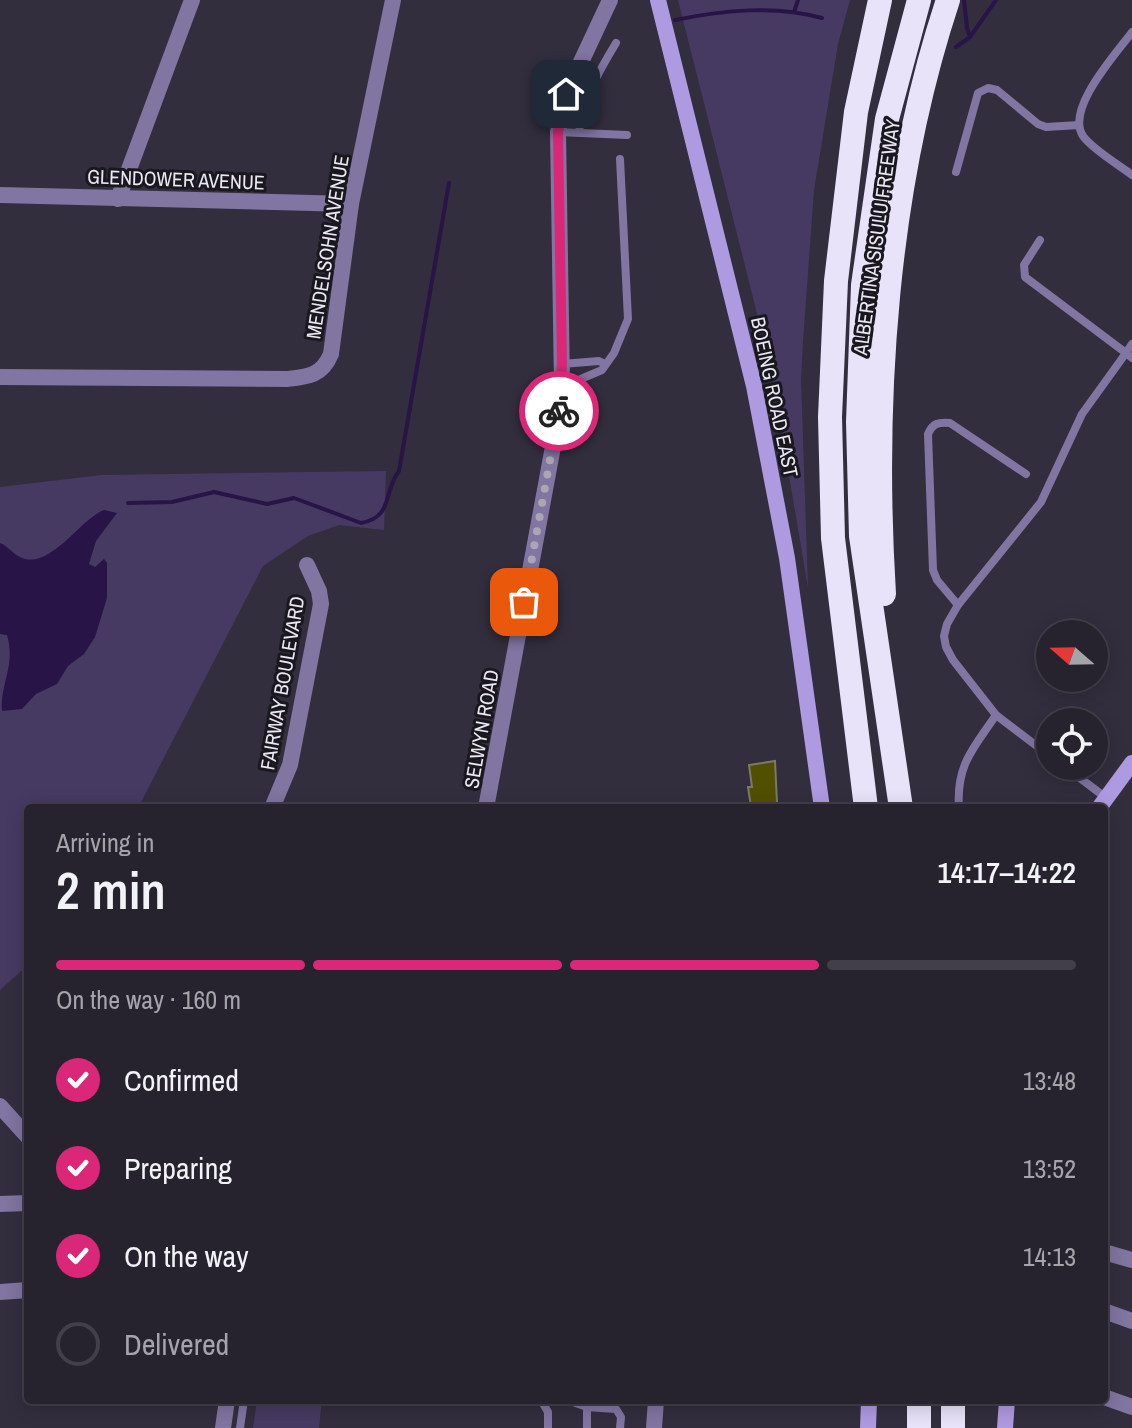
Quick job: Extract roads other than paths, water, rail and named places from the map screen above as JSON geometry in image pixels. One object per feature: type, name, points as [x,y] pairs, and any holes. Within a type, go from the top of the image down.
[{"type":"highway","points":[[866,804],[833,538],[830,417],[836,281],[856,112],[880,0]]},
{"type":"highway","points":[[900,804],[861,536],[858,422],[863,285],[887,119],[919,0]]},
{"type":"highway","name":"ALBERTINA SISULU FREEWAY","points":[[894,765],[880,533],[879,419],[888,295],[912,129],[948,0]]},
{"type":"highway","points":[[919,1404],[919,1428]]},
{"type":"highway","points":[[953,1404],[953,1428]]},
{"type":"main road","name":"BOEING ROAD EAST","points":[[658,0],[754,386],[787,558],[821,804]]},
{"type":"main road","points":[[1102,802],[1132,763]]},
{"type":"main road","points":[[868,1428],[869,1404]]},
{"type":"main road","points":[[1005,1428],[1007,1404]]},
{"type":"street","points":[[118,199],[192,0]]},
{"type":"street","name":"MENDELSOHN AVENUE","points":[[0,377],[287,379],[315,375],[323,369],[331,354],[351,204],[393,0]]},
{"type":"street","name":"SELWYN ROAD","points":[[487,804],[557,425],[562,364],[558,132],[566,94],[610,0]]},
{"type":"street","name":"GLENDOWER AVENUE","points":[[0,195],[351,204]]},
{"type":"street","name":"FAIRWAY BOULEVARD","points":[[274,804],[290,765],[321,604],[319,591],[307,565]]},
{"type":"street","points":[[0,1106],[24,1133]]},
{"type":"street","points":[[0,1204],[24,1203]]},
{"type":"street","points":[[1108,1253],[1132,1260]]},
{"type":"street","points":[[0,1292],[24,1290]]},
{"type":"street","points":[[1108,1312],[1132,1321]]},
{"type":"street","points":[[1108,1398],[1132,1407]]},
{"type":"street","points":[[223,1428],[226,1404]]},
{"type":"street","points":[[654,1428],[656,1404]]},
{"type":"lane","points":[[1132,32],[1086,96],[1079,125],[1084,138],[1132,175]]},
{"type":"lane","points":[[579,132],[581,114],[596,77],[616,43]]},
{"type":"lane","points":[[956,172],[978,93],[982,90],[997,90],[1038,124],[1046,127],[1079,125]]},
{"type":"lane","points":[[558,132],[627,135]]},
{"type":"lane","points":[[561,387],[602,370],[614,353],[628,319],[620,159]]},
{"type":"lane","points":[[1040,240],[1024,265],[1025,277],[1129,355]]},
{"type":"lane","points":[[1036,745],[996,715],[946,647],[944,636],[958,605],[1041,502],[1082,414],[1129,355],[1132,344]]},
{"type":"lane","points":[[562,364],[599,361],[605,364]]},
{"type":"lane","points":[[958,605],[937,580],[933,570],[928,434],[937,423],[950,423],[1026,474]]},
{"type":"lane","points":[[959,804],[960,775],[965,761],[996,715]]},
{"type":"lane","points":[[1079,780],[1102,802]]},
{"type":"lane","points":[[240,1428],[243,1404]]},
{"type":"lane","points":[[543,1404],[548,1412],[548,1428]]},
{"type":"lane","points":[[578,1404],[616,1409],[621,1417],[620,1428]]},
{"type":"lane","points":[[587,1407],[587,1428]]},
{"type":"waterway","points":[[794,12],[798,0]]},
{"type":"waterway","points":[[964,0],[970,37]]},
{"type":"waterway","points":[[956,47],[970,37],[996,0]]},
{"type":"waterway","points":[[675,20],[749,10],[786,11],[822,18]]},
{"type":"waterway","points":[[128,503],[172,502],[214,492],[267,504],[294,498],[361,523],[379,515],[399,471],[449,183]]}]
